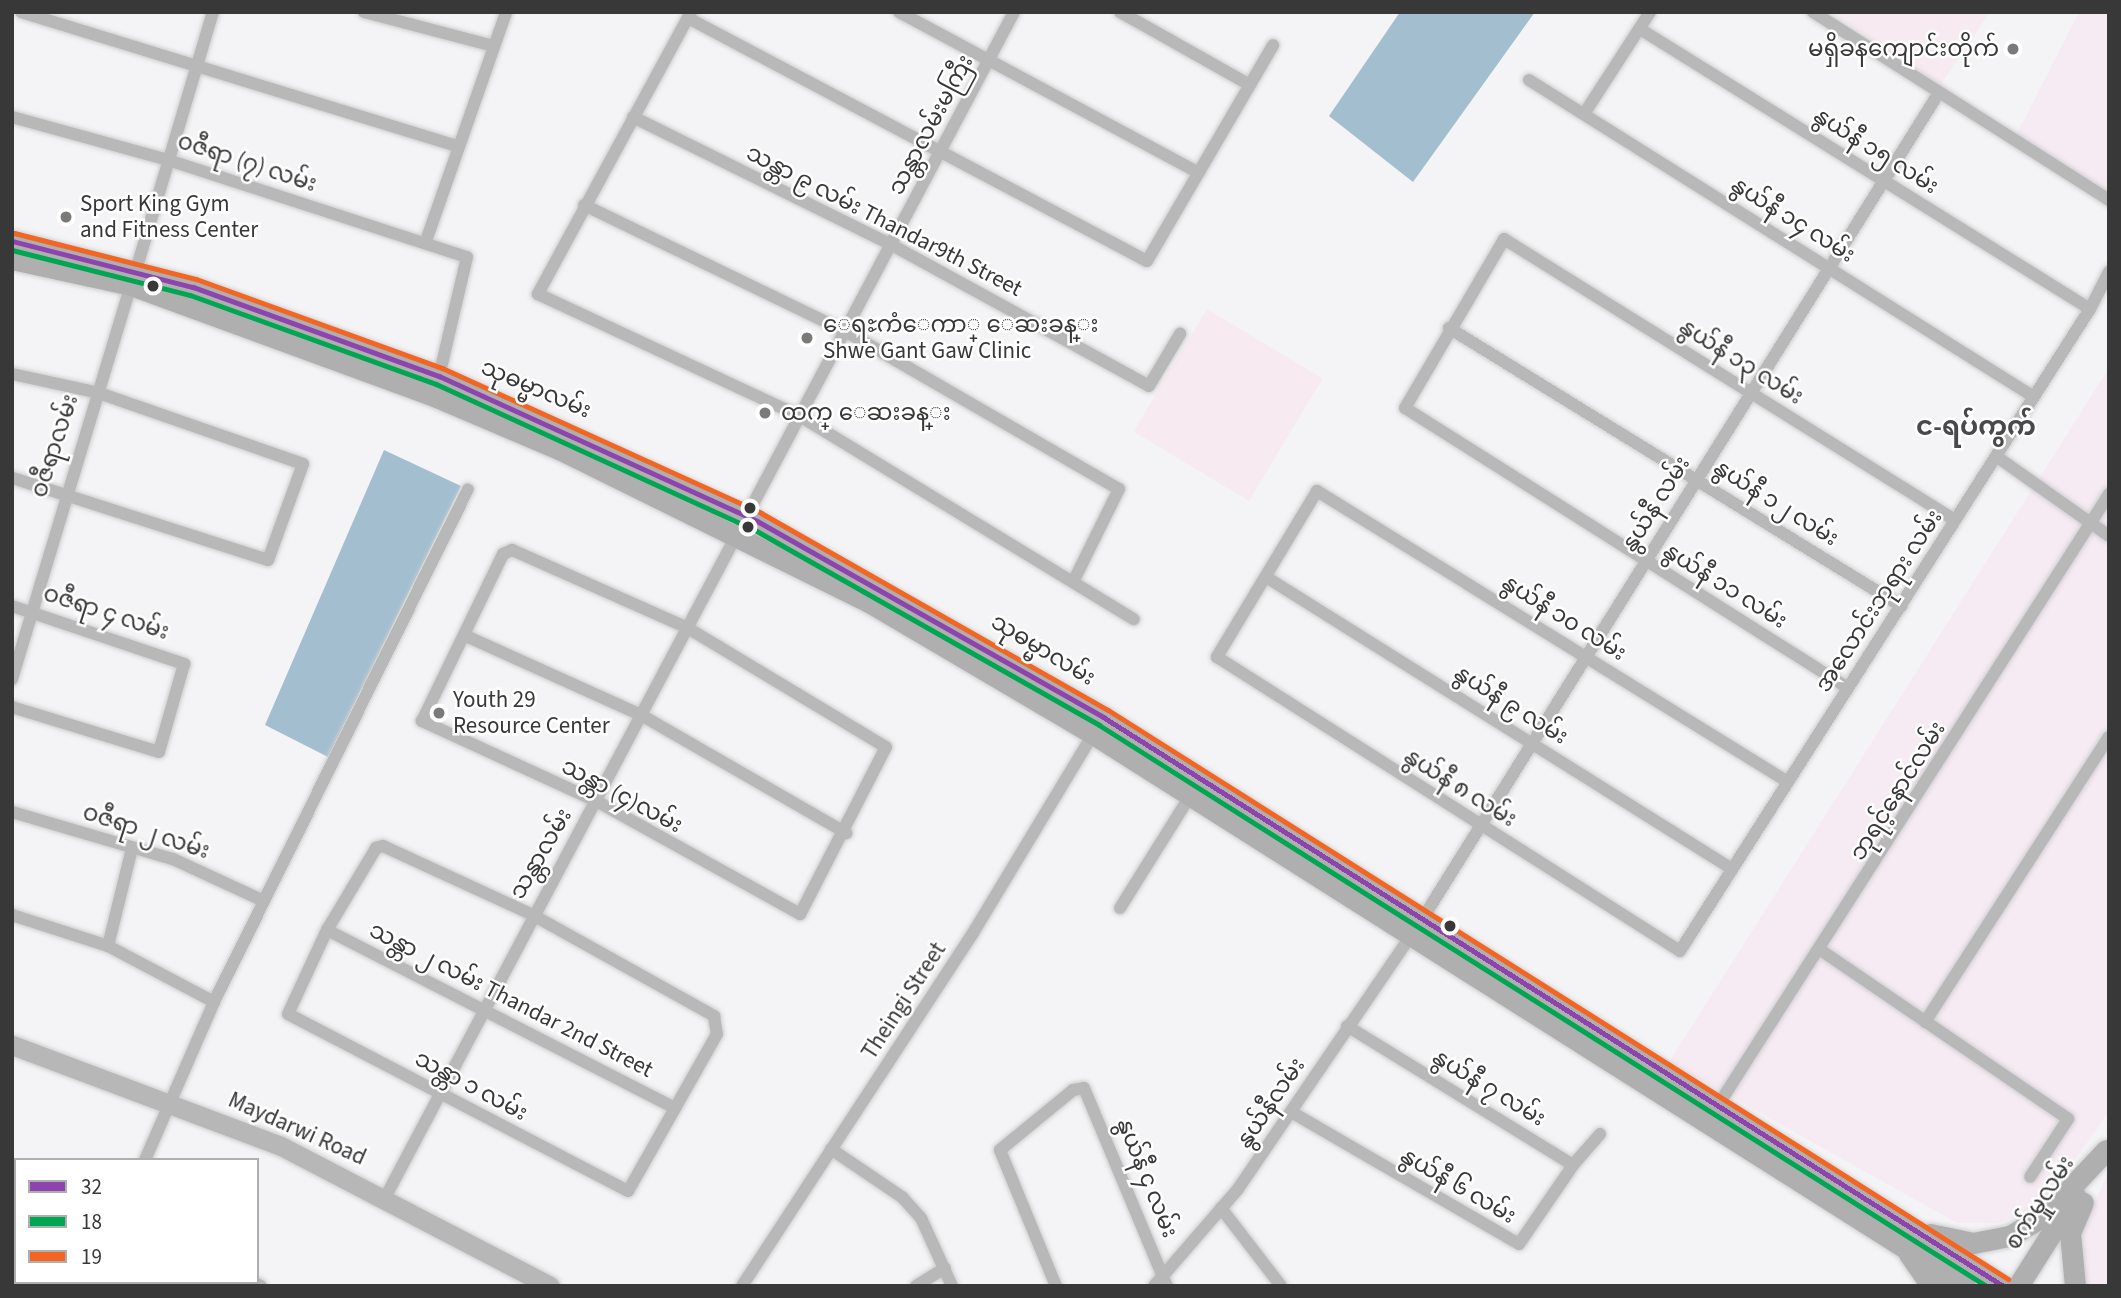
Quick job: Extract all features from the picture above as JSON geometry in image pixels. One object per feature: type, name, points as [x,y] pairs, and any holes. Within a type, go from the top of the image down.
[{"type":"main road","name":"သုဓမ္မာလမ်း","points":[[12,241],[439,376],[742,526],[869,602],[1098,726],[1423,918],[1717,1108],[1909,1239],[1965,1286]]},
{"type":"main road","name":"သုဓမ္မာလမ်း","points":[[12,259],[133,278],[434,396],[742,526]]},
{"type":"main road","name":"သုဓမ္မာလမ်း","points":[[1098,726],[1191,796],[1408,933],[1909,1239],[2004,1286]]},
{"type":"main road","points":[[1931,1286],[1909,1239],[1973,1243],[2010,1236],[2045,1215],[2107,1147]]},
{"type":"main road","points":[[2075,1286],[2070,1233],[2107,1147]]},
{"type":"main road","name":"စက်မှုလမ်း","points":[[2018,1286],[2107,1147]]},
{"type":"street","points":[[21,12],[457,146]]},
{"type":"street","name":"ဝဇီရာလမ်း","points":[[12,679],[213,12]]},
{"type":"street","points":[[364,12],[490,45]]},
{"type":"street","points":[[426,242],[490,45],[506,12]]},
{"type":"street","points":[[899,12],[990,58],[1199,173]]},
{"type":"street","name":"သန္တာလမ်းမကြီး","points":[[742,526],[1014,12]]},
{"type":"street","points":[[1120,12],[1250,85]]},
{"type":"street","points":[[1584,114],[1650,12]]},
{"type":"street","points":[[1813,12],[1938,94],[2109,200]]},
{"type":"street","points":[[1134,619],[1074,580],[800,416],[538,294],[584,205],[690,15],[1147,261],[1273,46]]},
{"type":"street","name":"နွယ်နီ ၁၅ လမ်း","points":[[1640,29],[2090,309]]},
{"type":"street","name":"နွယ်နီ ၁၄ လမ်း","points":[[1529,80],[2034,397]]},
{"type":"street","name":"နွယ်နီ လမ်း","points":[[1408,933],[1423,918],[1479,824],[1698,479],[1748,392],[1885,182],[1938,94]]},
{"type":"street","name":"၀ဇီရာ (၇) လမ်း","points":[[12,117],[168,160],[467,257],[439,376]]},
{"type":"street","name":"သန္တာ ၉ လမ်း Thandar9th Street","points":[[633,117],[890,244],[1149,386],[1180,334]]},
{"type":"street","points":[[584,205],[845,331],[1122,493],[1074,580]]},
{"type":"street","name":"နွယ်နီ ၁၃ လမ်း","points":[[1449,328],[1506,237],[1955,520]]},
{"type":"street","name":"အလောင်းဘုရား လမ်း","points":[[1680,951],[2090,309],[2109,272]]},
{"type":"street","name":"နွယ်နီ ၁၁ လမ်း","points":[[1449,328],[1403,406],[1848,688]]},
{"type":"street","name":"နွယ်နီ ၁၂ လမ်း","points":[[1449,328],[1901,606]]},
{"type":"street","points":[[12,374],[99,393],[303,464],[268,560],[68,492],[12,478]]},
{"type":"street","points":[[1996,456],[2109,536]]},
{"type":"street","points":[[146,1158],[214,1002],[468,489]]},
{"type":"street","name":"နွယ်နီ ၁၀ လမ်း","points":[[1266,577],[1317,491],[1788,782]]},
{"type":"street","name":"ဘုရင့်နောင်လမ်း","points":[[1717,1108],[1822,951],[2109,494]]},
{"type":"street","name":"သန္တာလမ်း","points":[[386,1196],[438,1090],[531,914],[596,801],[686,627],[742,526]]},
{"type":"street","points":[[512,550],[686,627],[886,747],[846,833],[641,715],[466,636],[503,554],[512,550]]},
{"type":"street","name":"နွယ်နီ ၈ လမ်း","points":[[1266,577],[1217,659],[1680,951]]},
{"type":"street","name":"နွယ်နီ ၉ လမ်း","points":[[1266,577],[1732,869]]},
{"type":"street","name":"ဝဇီရာ ၄ လမ်း","points":[[12,606],[184,664],[159,752],[12,707]]},
{"type":"street","name":"သန္တာ (၄)လမ်း","points":[[466,636],[422,721],[596,801],[800,914],[846,833]]},
{"type":"street","name":"Theingi Street","points":[[742,1286],[973,933],[1098,726]]},
{"type":"street","points":[[1925,1022],[2109,737]]},
{"type":"street","points":[[1119,908],[1191,796]]},
{"type":"street","name":"ဝဇီရာ ၂ လမ်း","points":[[12,812],[208,872],[264,901]]},
{"type":"street","points":[[327,930],[376,848],[383,846],[531,914],[714,1016],[718,1034],[675,1108]]},
{"type":"street","points":[[108,946],[132,848]]},
{"type":"street","points":[[12,915],[108,946],[214,1002]]},
{"type":"street","name":"သန္တာ ၂ လမ်း Thandar 2nd Street","points":[[327,930],[483,1005],[675,1108]]},
{"type":"street","name":"သန္တာ ၁ လမ်း","points":[[327,930],[288,1010],[292,1018],[438,1090],[628,1191],[675,1108]]},
{"type":"street","name":"နွယ်နီလမ်း","points":[[1162,1283],[1293,1113],[1408,933]]},
{"type":"street","points":[[1822,951],[2068,1119],[2030,1177]]},
{"type":"street","name":"နွယ်နီ ၇ လမ်း","points":[[1347,1026],[1573,1165]]},
{"type":"street","name":"Maydarwi Road","points":[[12,1045],[170,1101],[386,1196],[525,1279],[551,1286]]},
{"type":"street","name":"နွယ်နီ ၄ လမ်း","points":[[1056,1286],[1000,1150],[1073,1090],[1084,1088],[1162,1283]]},
{"type":"street","name":"နွယ်နီ ၆ လမ်း","points":[[1293,1113],[1519,1244],[1573,1165]]},
{"type":"street","points":[[1573,1165],[1600,1134]]},
{"type":"street","points":[[831,1149],[902,1197],[945,1268],[952,1286]]},
{"type":"street","points":[[1220,1208],[1281,1286]]},
{"type":"street","points":[[916,1286],[945,1268]]},
{"type":"shaded area","points":[[1831,12],[1990,12],[1941,85]]},
{"type":"shaded area","points":[[2079,12],[2109,12],[2109,194],[2017,134]]},
{"type":"shaded area","points":[[1207,309],[1323,379],[1249,501],[1133,432]]},
{"type":"shaded area","points":[[2109,368],[2109,1112],[2042,1206],[1999,1223],[1957,1223],[1669,1062]]},
{"type":"shaded area","points":[[2109,1168],[2109,1286],[2086,1286],[2083,1233]]},
{"type":"water","points":[[1400,12],[1535,12],[1413,182],[1329,116]]},
{"type":"water","points":[[384,450],[461,486],[328,757],[265,725]]},
{"type":"transit line","name":"19","points":[[14,233],[196,279],[442,368],[761,513],[1108,710],[2008,1279]]},
{"type":"transit line","name":"32","points":[[12,241],[193,287],[439,376],[757,521],[1103,717],[2003,1286]]},
{"type":"transit line","name":"18","points":[[12,250],[190,295],[436,384],[753,529],[1099,725],[1986,1286]]},
{"type":"place","name":"မရှိခနကျောင်းတိုက်","points":[[2013,49]]},
{"type":"place","name":"Sport King Gym and Fitness Center","points":[[66,217]]},
{"type":"place","name":"ေရႊကံေကာ္ ေဆးခန္း Shwe Gant Gaw Clinic","points":[[807,338]]},
{"type":"place","name":"ထက္ ေဆးခန္း","points":[[765,413]]},
{"type":"place","name":"Youth 29 Resource Center","points":[[439,713]]},
{"type":"district","name":"င-ရပ်ကွက်","points":[[1976,427]]}]
